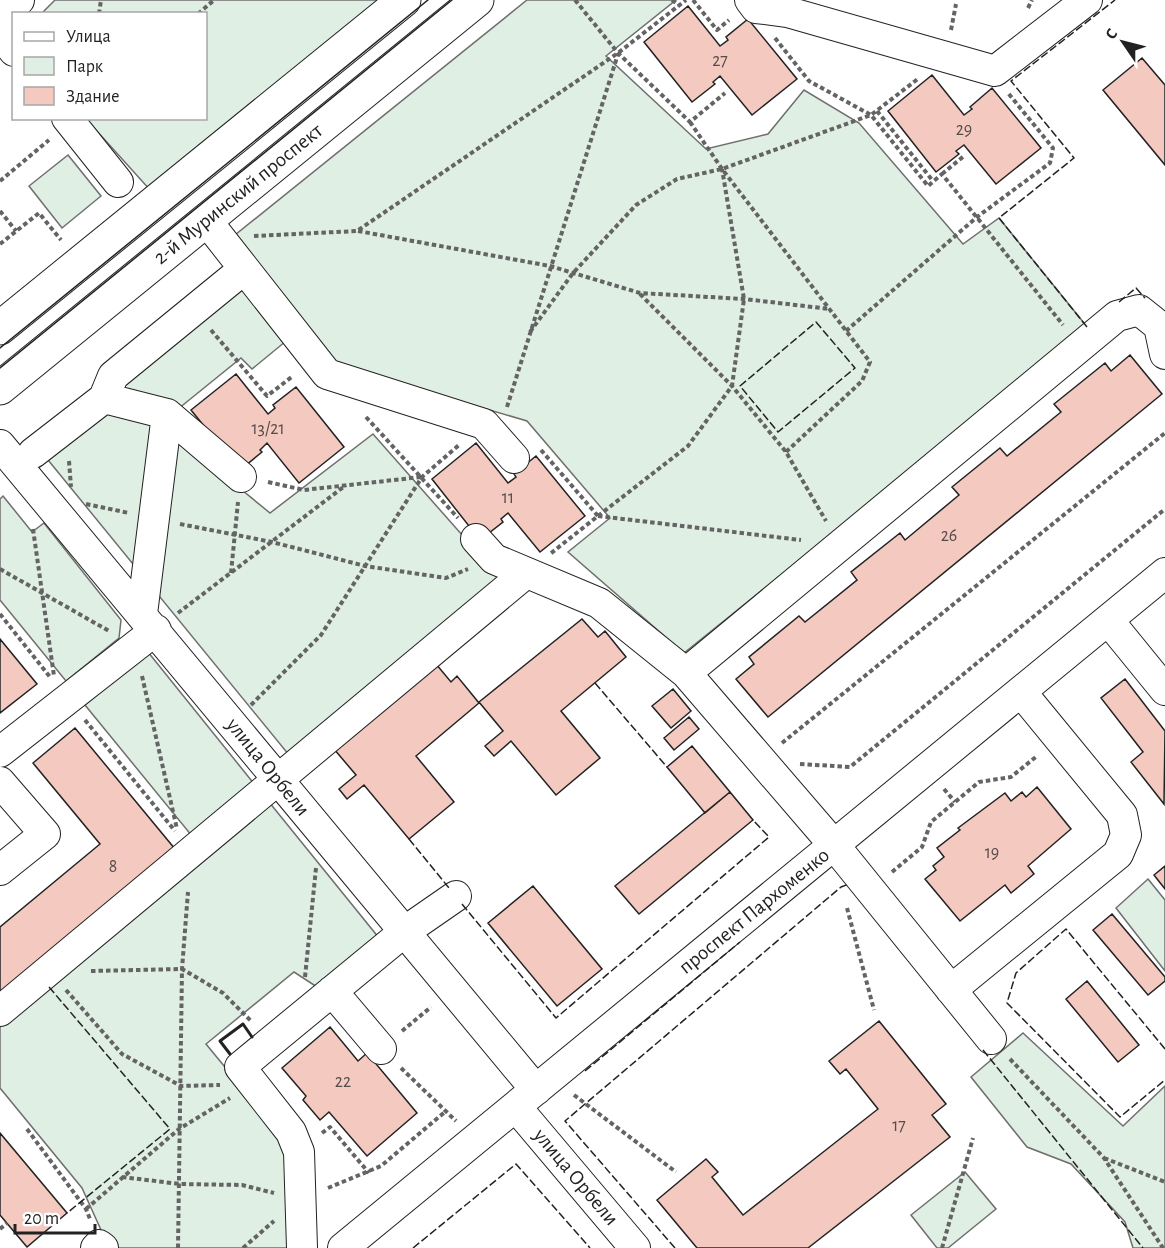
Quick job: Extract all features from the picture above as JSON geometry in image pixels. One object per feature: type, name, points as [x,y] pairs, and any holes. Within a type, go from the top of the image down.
[{"type":"main road","points":[[0,328],[404,0]]},
{"type":"main road","name":"2-й Муринский проспект","points":[[0,388],[213,229],[477,0]]},
{"type":"street","points":[[0,18],[19,0]]},
{"type":"street","points":[[753,3],[946,55],[994,71],[1087,0]]},
{"type":"street","points":[[0,33],[12,48]]},
{"type":"street","points":[[69,121],[118,182]]},
{"type":"street","points":[[213,229],[327,374],[498,440]]},
{"type":"street","points":[[33,453],[104,398],[113,376],[244,269]]},
{"type":"street","points":[[686,673],[1117,316],[1138,310],[1159,326],[1165,354]]},
{"type":"street","points":[[104,398],[167,414],[241,477]]},
{"type":"street","points":[[0,752],[68,699],[144,630],[167,414]]},
{"type":"street","name":"улица Орбели","points":[[0,445],[144,630],[279,779],[452,990],[526,1099],[635,1248]]},
{"type":"street","points":[[485,549],[526,573],[599,603],[686,673],[834,845],[857,894],[951,990],[997,1046]]},
{"type":"street","points":[[0,1011],[50,972],[191,851],[526,573]]},
{"type":"street","name":"проспект Пархоменко","points":[[343,1248],[1165,573]]},
{"type":"street","points":[[1108,620],[1165,690]]},
{"type":"street","points":[[951,990],[1118,854],[1126,835],[1122,815],[1021,692]]},
{"type":"street","points":[[0,782],[45,834],[0,870]]},
{"type":"street","points":[[302,1248],[299,1152],[291,1132],[240,1066],[404,932],[456,896]]},
{"type":"street","points":[[332,991],[381,1048]]},
{"type":"street","points":[[96,1248],[99,1245],[103,1248]]},
{"type":"path","points":[[200,12],[214,0]]},
{"type":"path","points":[[575,0],[618,53],[690,122],[722,169],[870,362],[862,381],[786,452]]},
{"type":"path","points":[[672,0],[680,5]]},
{"type":"path","points":[[357,231],[618,53],[686,0]]},
{"type":"path","points":[[693,0],[717,30],[753,3],[758,17],[809,81],[871,115],[928,186],[964,156]]},
{"type":"path","points":[[498,440],[550,266],[618,53]]},
{"type":"path","points":[[530,332],[573,273],[636,205],[677,178],[722,169],[871,115],[946,55]]},
{"type":"path","points":[[846,331],[977,217],[1050,163],[1053,148],[1004,88],[994,71]]},
{"type":"path","points":[[690,122],[724,93]]},
{"type":"path","points":[[877,111],[933,181]]},
{"type":"path","points":[[0,181],[69,121]]},
{"type":"path","points":[[526,573],[687,446],[732,386],[744,299],[722,169]]},
{"type":"path","points":[[942,174],[1080,346]]},
{"type":"path","points":[[0,211],[16,231]]},
{"type":"path","points":[[0,244],[39,213],[61,241]]},
{"type":"path","points":[[213,229],[357,231],[550,266],[640,293],[744,299],[830,309]]},
{"type":"path","points":[[640,293],[732,386],[786,452],[840,545]]},
{"type":"path","points":[[194,310],[267,396],[315,359]]},
{"type":"path","points":[[82,503],[272,542],[365,566],[446,578],[485,549],[358,409]]},
{"type":"path","points":[[760,760],[1165,433]]},
{"type":"path","points":[[231,573],[241,477],[303,490],[422,477],[498,440],[538,446],[598,516],[840,545]]},
{"type":"path","points":[[244,711],[321,635],[422,477]]},
{"type":"path","points":[[144,630],[231,573],[347,485]]},
{"type":"path","points":[[760,760],[850,767],[1165,509]]},
{"type":"path","points":[[0,614],[55,682],[32,528]]},
{"type":"path","points":[[0,569],[42,593],[144,630]]},
{"type":"path","points":[[68,699],[179,836],[144,630]]},
{"type":"path","points":[[874,1010],[857,894],[922,847],[931,822],[979,782],[1011,777],[1058,738]]},
{"type":"path","points":[[941,786],[955,802]]},
{"type":"path","points":[[300,1017],[320,830]]},
{"type":"path","points":[[178,1248],[182,969],[191,851]]},
{"type":"path","points":[[50,972],[182,969],[223,993],[271,1041]]},
{"type":"path","points":[[50,972],[122,1054],[181,1086],[253,1084]]},
{"type":"path","points":[[452,990],[381,1048],[459,1124]]},
{"type":"path","points":[[997,1046],[1104,1158],[1164,1248]]},
{"type":"path","points":[[27,1129],[86,1209],[179,1129],[253,1084]]},
{"type":"path","points":[[570,1092],[676,1172]]},
{"type":"path","points":[[122,1177],[180,1184],[242,1185],[301,1199],[369,1173],[446,1111]]},
{"type":"path","points":[[299,1152],[330,1126],[369,1173]]},
{"type":"path","points":[[942,1248],[972,1138]]},
{"type":"path","points":[[1104,1158],[1165,1182]]},
{"type":"path","points":[[0,1229],[7,1223]]},
{"type":"green space","points":[[55,0],[388,0],[151,191],[87,120],[207,120],[207,12],[43,12]]},
{"type":"green space","points":[[527,0],[676,0],[606,56],[706,149],[768,134],[804,90],[859,123],[963,244],[999,218],[1088,328],[684,653],[568,552],[610,518],[527,421],[337,365],[230,239]]},
{"type":"green space","points":[[68,155],[101,196],[62,228],[29,186]]},
{"type":"green space","points":[[245,280],[291,337],[252,369],[241,358],[178,409],[114,393]]},
{"type":"green space","points":[[105,407],[160,423],[270,513],[373,434],[478,553],[512,574],[289,755],[44,455]]},
{"type":"green space","points":[[3,496],[32,532],[44,523],[121,620],[119,638],[66,681],[0,600],[0,499]]},
{"type":"green space","points":[[148,652],[255,785],[192,836],[85,705]]},
{"type":"green space","points":[[269,802],[379,938],[317,987],[294,972],[206,1044],[286,1141],[293,1248],[118,1248],[106,1241],[82,1188],[0,1088],[0,1017]]},
{"type":"green space","points":[[1148,879],[1165,900],[1165,971],[1116,908]]},
{"type":"green space","points":[[1023,1033],[1123,1126],[1165,1086],[1165,1248],[1133,1248],[1125,1222],[1071,1164],[1027,1147],[971,1077]]},
{"type":"green space","points":[[965,1172],[996,1209],[948,1248],[937,1248],[911,1215]]},
{"type":"building","points":[[688,6],[720,46],[728,40],[726,37],[748,19],[797,79],[752,115],[720,76],[713,82],[715,84],[692,102],[644,42]]},
{"type":"building","points":[[1142,58],[1165,85],[1165,165],[1103,90]]},
{"type":"building","points":[[932,75],[964,115],[992,88],[1041,148],[996,184],[964,145],[956,151],[959,154],[936,172],[888,111]]},
{"type":"building","points":[[1130,355],[1162,394],[768,717],[736,679],[754,664],[749,657],[799,616],[805,622],[857,580],[851,572],[900,533],[905,540],[959,495],[952,487],[1000,448],[1007,456],[1061,412],[1054,404],[1105,363],[1111,371]]},
{"type":"building","points":[[236,374],[268,414],[275,408],[273,405],[296,387],[344,447],[299,483],[267,443],[260,450],[262,452],[240,470],[191,410]]},
{"type":"building","points":[[476,443],[508,483],[516,477],[514,474],[536,456],[585,516],[540,552],[508,513],[501,519],[503,522],[480,540],[432,479]]},
{"type":"building","points":[[582,619],[598,637],[605,631],[626,657],[561,711],[600,758],[556,795],[511,741],[494,756],[485,746],[503,731],[479,702]]},
{"type":"building","points":[[0,639],[37,684],[0,713]]},
{"type":"building","points":[[436,664],[451,682],[457,676],[479,703],[416,756],[454,802],[409,839],[364,785],[347,799],[339,789],[356,775],[334,749]]},
{"type":"building","points":[[1125,679],[1165,731],[1164,804],[1131,762],[1143,752],[1101,698]]},
{"type":"building","points":[[673,689],[691,711],[671,728],[652,706]]},
{"type":"building","points":[[689,717],[699,729],[674,750],[664,738]]},
{"type":"building","points":[[75,728],[175,849],[0,994],[0,927],[100,844],[33,763]]},
{"type":"building","points":[[692,746],[730,792],[705,813],[667,767]]},
{"type":"building","points":[[1037,787],[1071,829],[1028,866],[1034,874],[1011,893],[1005,885],[960,921],[925,879],[936,870],[933,866],[944,857],[937,848],[960,830],[958,828],[1005,793],[1011,801],[1022,792],[1026,797]]},
{"type":"building","points":[[730,792],[753,820],[639,914],[615,886]]},
{"type":"building","points":[[1165,866],[1165,889],[1154,875]]},
{"type":"building","points":[[533,886],[602,969],[557,1006],[488,923]]},
{"type":"building","points":[[1112,914],[1165,977],[1165,981],[1148,995],[1093,930]]},
{"type":"building","points":[[1087,981],[1139,1045],[1118,1062],[1066,999]]},
{"type":"building","points":[[879,1021],[946,1104],[932,1115],[950,1137],[808,1248],[697,1248],[657,1200],[706,1159],[718,1172],[712,1177],[743,1215],[878,1109],[846,1069],[840,1074],[829,1061]]},
{"type":"building","points":[[330,1027],[358,1061],[367,1053],[417,1113],[367,1156],[329,1112],[320,1120],[303,1100],[306,1096],[282,1068]]},
{"type":"building","points":[[0,1133],[67,1213],[27,1247],[0,1215]]},
{"type":"tram line","points":[[0,348],[428,0]]},
{"type":"tram line","points":[[0,368],[452,0]]},
{"type":"fence","points":[[1087,327],[999,218],[1074,158],[1011,81],[1115,0]]},
{"type":"fence","points":[[1119,302],[1136,288],[1145,298]]},
{"type":"fence","points":[[816,322],[855,368],[778,432],[740,386],[816,322]]},
{"type":"fence","points":[[595,683],[667,767]]},
{"type":"fence","points":[[462,904],[556,1018],[769,837],[753,820]]},
{"type":"fence","points":[[409,839],[449,888]]},
{"type":"fence","points":[[675,1248],[565,1121],[841,887],[849,884]]},
{"type":"fence","points":[[1165,1049],[1066,929],[1016,973],[1007,1003],[1120,1117],[1165,1080]]},
{"type":"fence","points":[[585,1071],[740,942]]},
{"type":"fence","points":[[49,987],[170,1129],[67,1213]]},
{"type":"fence","points":[[983,1050],[1143,1248]]},
{"type":"fence","points":[[413,1248],[516,1164],[590,1248]]},
{"type":"wall","points":[[230,1054],[220,1041],[243,1024],[252,1037]]}]
